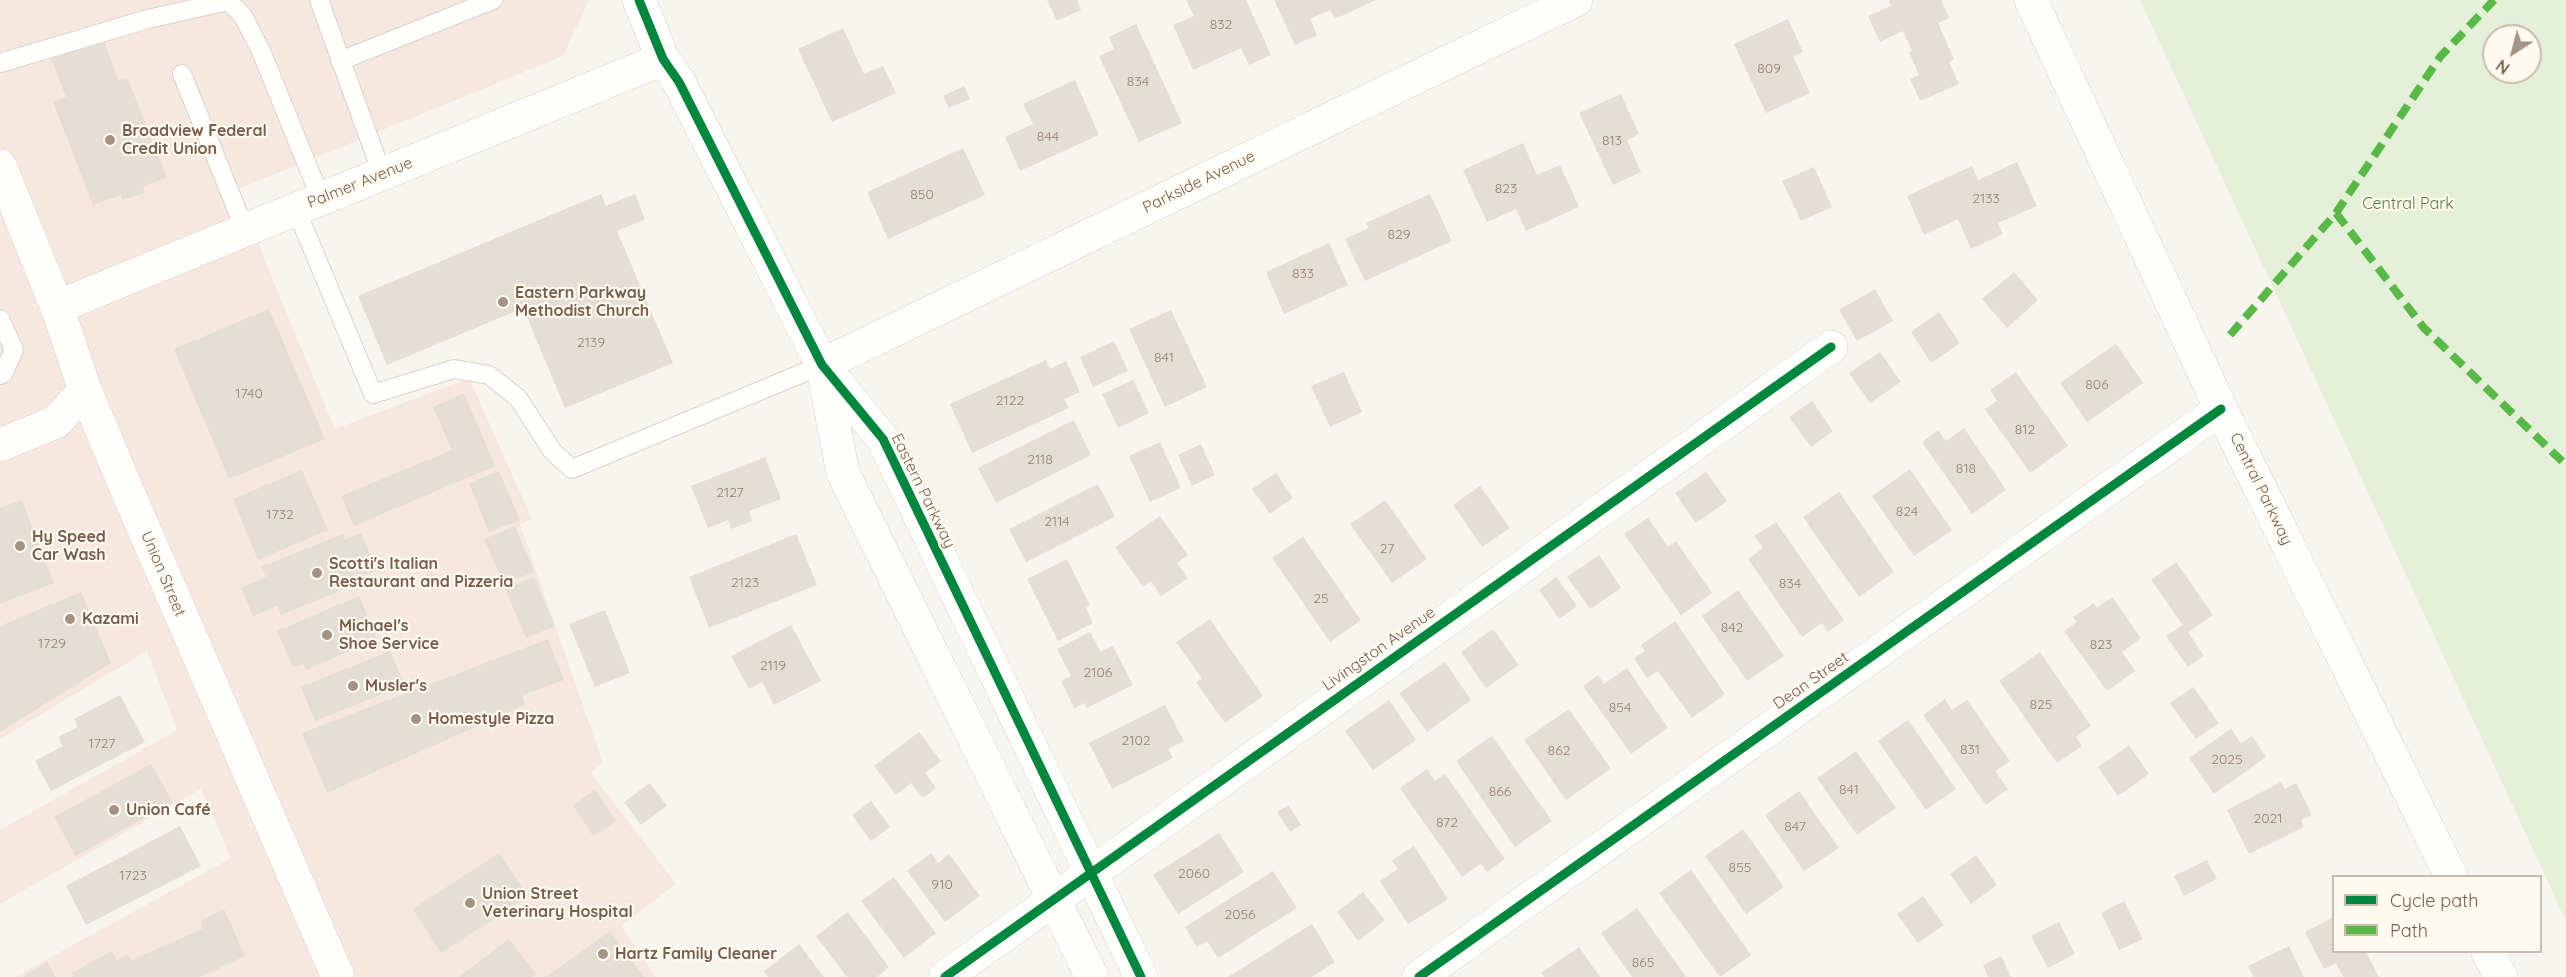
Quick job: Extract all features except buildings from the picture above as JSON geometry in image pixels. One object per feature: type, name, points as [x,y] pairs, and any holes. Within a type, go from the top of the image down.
[{"type":"street","name":"Eastern Parkway","points":[[639,0],[663,59],[679,82],[822,364],[883,439],[1141,977]]},
{"type":"street","name":"Parkside Avenue","points":[[822,364],[1576,0]]},
{"type":"street","name":"Central Parkway","points":[[2031,0],[2221,409],[2451,875]]},
{"type":"street","name":"Palmer Avenue","points":[[57,307],[663,59]]},
{"type":"street","name":"Union Street","points":[[0,167],[57,307],[85,390],[333,975]]},
{"type":"street","name":"Livingston Avenue","points":[[945,977],[1831,347]]},
{"type":"street","name":"Eastern Parkway","points":[[822,364],[843,473],[1092,977]]},
{"type":"street","points":[[0,445],[56,422],[85,390]]},
{"type":"street","name":"Dean Street","points":[[1419,977],[2221,409]]},
{"type":"street","points":[[2489,953],[2500,977]]},
{"type":"lane","points":[[319,0],[382,174]]},
{"type":"lane","points":[[340,61],[493,0]]},
{"type":"lane","points":[[0,63],[148,19],[228,2],[243,16],[261,51],[308,204],[373,394],[454,369],[489,375],[518,398],[553,452],[572,470],[822,364]]},
{"type":"lane","points":[[182,74],[245,230]]},
{"type":"lane","points":[[0,319],[14,350],[3,374],[0,375]]},
{"type":"shaded area","points":[[0,0],[589,0],[563,56],[239,189],[269,271],[335,429],[469,378],[532,519],[520,524],[603,763],[591,773],[676,884],[621,926],[656,977],[15,977],[231,858],[201,789],[0,904],[0,830],[177,730],[147,651],[0,739]]},
{"type":"green space","name":"Central Park","points":[[2140,0],[2566,0],[2566,921]]},
{"type":"marked path","points":[[2230,335],[2336,213],[2440,57],[2494,0]]},
{"type":"marked path","points":[[2336,213],[2424,328],[2566,465]]},
{"type":"cycle path","points":[[639,0],[663,59],[679,82],[822,365],[883,439],[1141,977]]},
{"type":"cycle path","points":[[945,977],[1831,347]]},
{"type":"cycle path","points":[[1419,977],[2221,409]]},
{"type":"place","name":"Broadview Federal Credit Union","points":[[110,140]]},
{"type":"place","name":"Eastern Parkway Methodist Church","points":[[503,302]]},
{"type":"place","name":"Hy Speed Car Wash","points":[[20,546]]},
{"type":"place","name":"Scotti's Italian Restaurant and Pizzeria","points":[[317,573]]},
{"type":"place","name":"Kazami","points":[[70,619]]},
{"type":"place","name":"Michael's Shoe Service","points":[[327,635]]},
{"type":"place","name":"Musler's","points":[[353,686]]},
{"type":"place","name":"Homestyle Pizza","points":[[416,719]]},
{"type":"place","name":"Union Café","points":[[114,810]]},
{"type":"place","name":"Union Street Veterinary Hospital","points":[[470,903]]},
{"type":"place","name":"Hartz Family Cleaner","points":[[603,954]]}]
